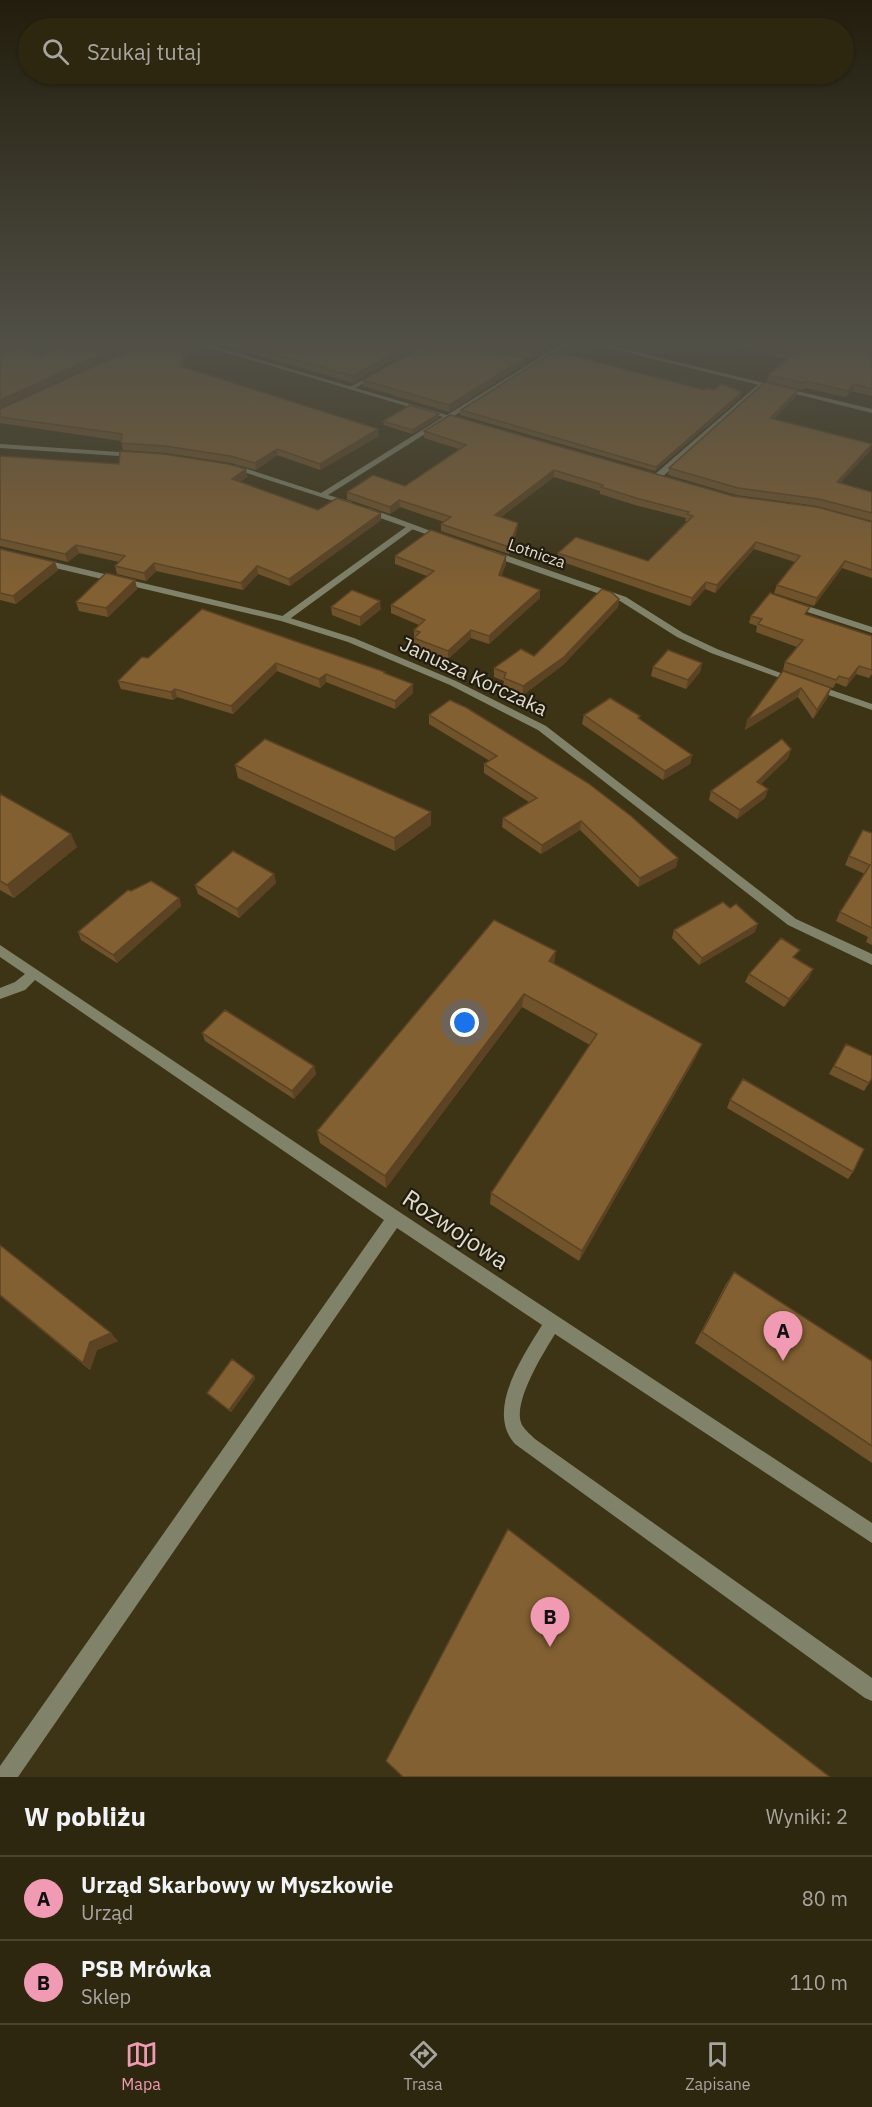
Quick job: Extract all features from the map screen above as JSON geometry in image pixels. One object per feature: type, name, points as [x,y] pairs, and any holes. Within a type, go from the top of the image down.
[{"type":"street","points":[[323,495],[435,426]]},
{"type":"street","points":[[657,477],[715,426]]},
{"type":"street","points":[[0,446],[142,456]]},
{"type":"street","points":[[220,465],[323,495],[458,542]]},
{"type":"street","points":[[646,474],[668,480]]},
{"type":"street","points":[[284,619],[413,526]]},
{"type":"street","name":"Lotnicza","points":[[480,549],[623,599],[680,635],[714,651],[872,707]]},
{"type":"street","name":"Janusza Korczaka","points":[[26,559],[284,619],[351,640],[453,683],[542,728],[792,922],[872,960]]},
{"type":"street","points":[[789,603],[872,630]]},
{"type":"street","name":"Rozwojowa","points":[[0,950],[395,1218],[872,1534]]},
{"type":"street","points":[[0,994],[20,986],[34,973]]},
{"type":"street","points":[[5,1777],[395,1218]]},
{"type":"street","points":[[553,1322],[518,1388],[512,1422],[517,1433],[529,1445],[872,1691]]},
{"type":"building","points":[[64,426],[368,426],[378,429],[320,464],[277,449],[255,463],[230,456],[165,446],[121,443],[122,434]]},
{"type":"building","points":[[399,426],[419,426],[412,430]]},
{"type":"building","points":[[432,426],[488,426],[733,496],[817,507],[872,522],[872,570],[845,561],[817,598],[777,585],[800,556],[756,542],[717,585],[706,582],[692,598],[558,553],[576,537],[648,561],[693,516],[687,514],[689,512],[601,487],[603,485],[554,470],[495,515],[518,523],[509,547],[441,524],[451,517],[399,500],[390,507],[347,492],[373,475],[405,486],[466,445],[424,431]]},
{"type":"building","points":[[515,426],[703,426],[656,467]]},
{"type":"building","points":[[716,426],[801,426],[872,444],[837,482],[872,492],[872,513],[819,499],[738,488],[669,468]]},
{"type":"building","points":[[120,451],[164,454],[228,464],[246,469],[232,479],[318,510],[337,498],[381,513],[289,579],[257,566],[241,583],[154,563],[144,573],[115,566],[125,556],[76,545],[65,554],[0,539],[0,456],[119,464]]},
{"type":"building","points":[[431,530],[506,556],[499,575],[540,590],[489,636],[471,630],[448,651],[414,638],[420,632],[414,630],[425,620],[391,605],[434,571],[395,556]]},
{"type":"building","points":[[0,549],[55,562],[13,596],[0,593]]},
{"type":"building","points":[[106,573],[135,580],[106,608],[76,602]]},
{"type":"building","points":[[602,589],[611,592],[619,599],[564,657],[523,686],[504,678],[506,673],[494,668],[521,649],[534,656]]},
{"type":"building","points":[[352,590],[380,601],[360,617],[331,607]]},
{"type":"building","points":[[770,593],[810,607],[805,614],[872,636],[872,670],[859,666],[849,679],[839,676],[836,680],[785,662],[803,640],[758,624],[762,619],[751,616]]},
{"type":"building","points":[[202,609],[385,672],[413,684],[395,701],[326,674],[319,679],[276,663],[231,706],[175,689],[171,692],[118,681],[142,657],[148,658]]},
{"type":"building","points":[[668,650],[702,663],[688,680],[653,667]]},
{"type":"building","points":[[783,671],[831,688],[817,710],[801,688],[747,721]]},
{"type":"building","points":[[610,698],[640,716],[638,718],[692,755],[665,771],[584,715]]},
{"type":"building","points":[[450,700],[467,708],[588,783],[631,816],[678,858],[640,878],[581,821],[542,845],[503,818],[537,798],[484,764],[497,756],[429,715]]},
{"type":"building","points":[[265,739],[431,812],[394,838],[235,765]]},
{"type":"building","points":[[782,739],[791,749],[757,782],[768,789],[740,810],[711,791]]},
{"type":"building","points":[[0,794],[71,834],[7,885],[0,881]]},
{"type":"building","points":[[863,830],[872,833],[872,928],[840,912],[870,865],[849,856]]},
{"type":"building","points":[[233,851],[274,874],[237,909],[195,885]]},
{"type":"building","points":[[151,881],[179,898],[113,955],[78,932],[128,890],[131,891]]},
{"type":"building","points":[[723,902],[730,908],[736,904],[758,924],[702,958],[674,930]]},
{"type":"building","points":[[494,920],[556,951],[549,961],[702,1044],[582,1251],[491,1193],[597,1034],[524,994],[385,1176],[317,1131]]},
{"type":"building","points":[[781,938],[800,950],[793,957],[813,969],[789,999],[749,974]]},
{"type":"building","points":[[225,1010],[314,1066],[292,1091],[202,1033]]},
{"type":"building","points":[[846,1044],[872,1056],[872,1078],[869,1083],[834,1066]]},
{"type":"building","points":[[743,1079],[864,1149],[853,1172],[730,1100]]},
{"type":"building","points":[[0,1245],[111,1333],[90,1342],[83,1363],[0,1295]]},
{"type":"building","points":[[734,1272],[872,1361],[872,1446],[702,1332]]},
{"type":"building","points":[[232,1359],[254,1376],[229,1410],[207,1393]]},
{"type":"building","points":[[508,1529],[830,1777],[403,1777],[386,1761]]},
{"type":"place","name":"Urząd Skarbowy w Myszkowie","points":[[783,1361]]},
{"type":"place","name":"PSB Mrówka","points":[[550,1647]]}]
